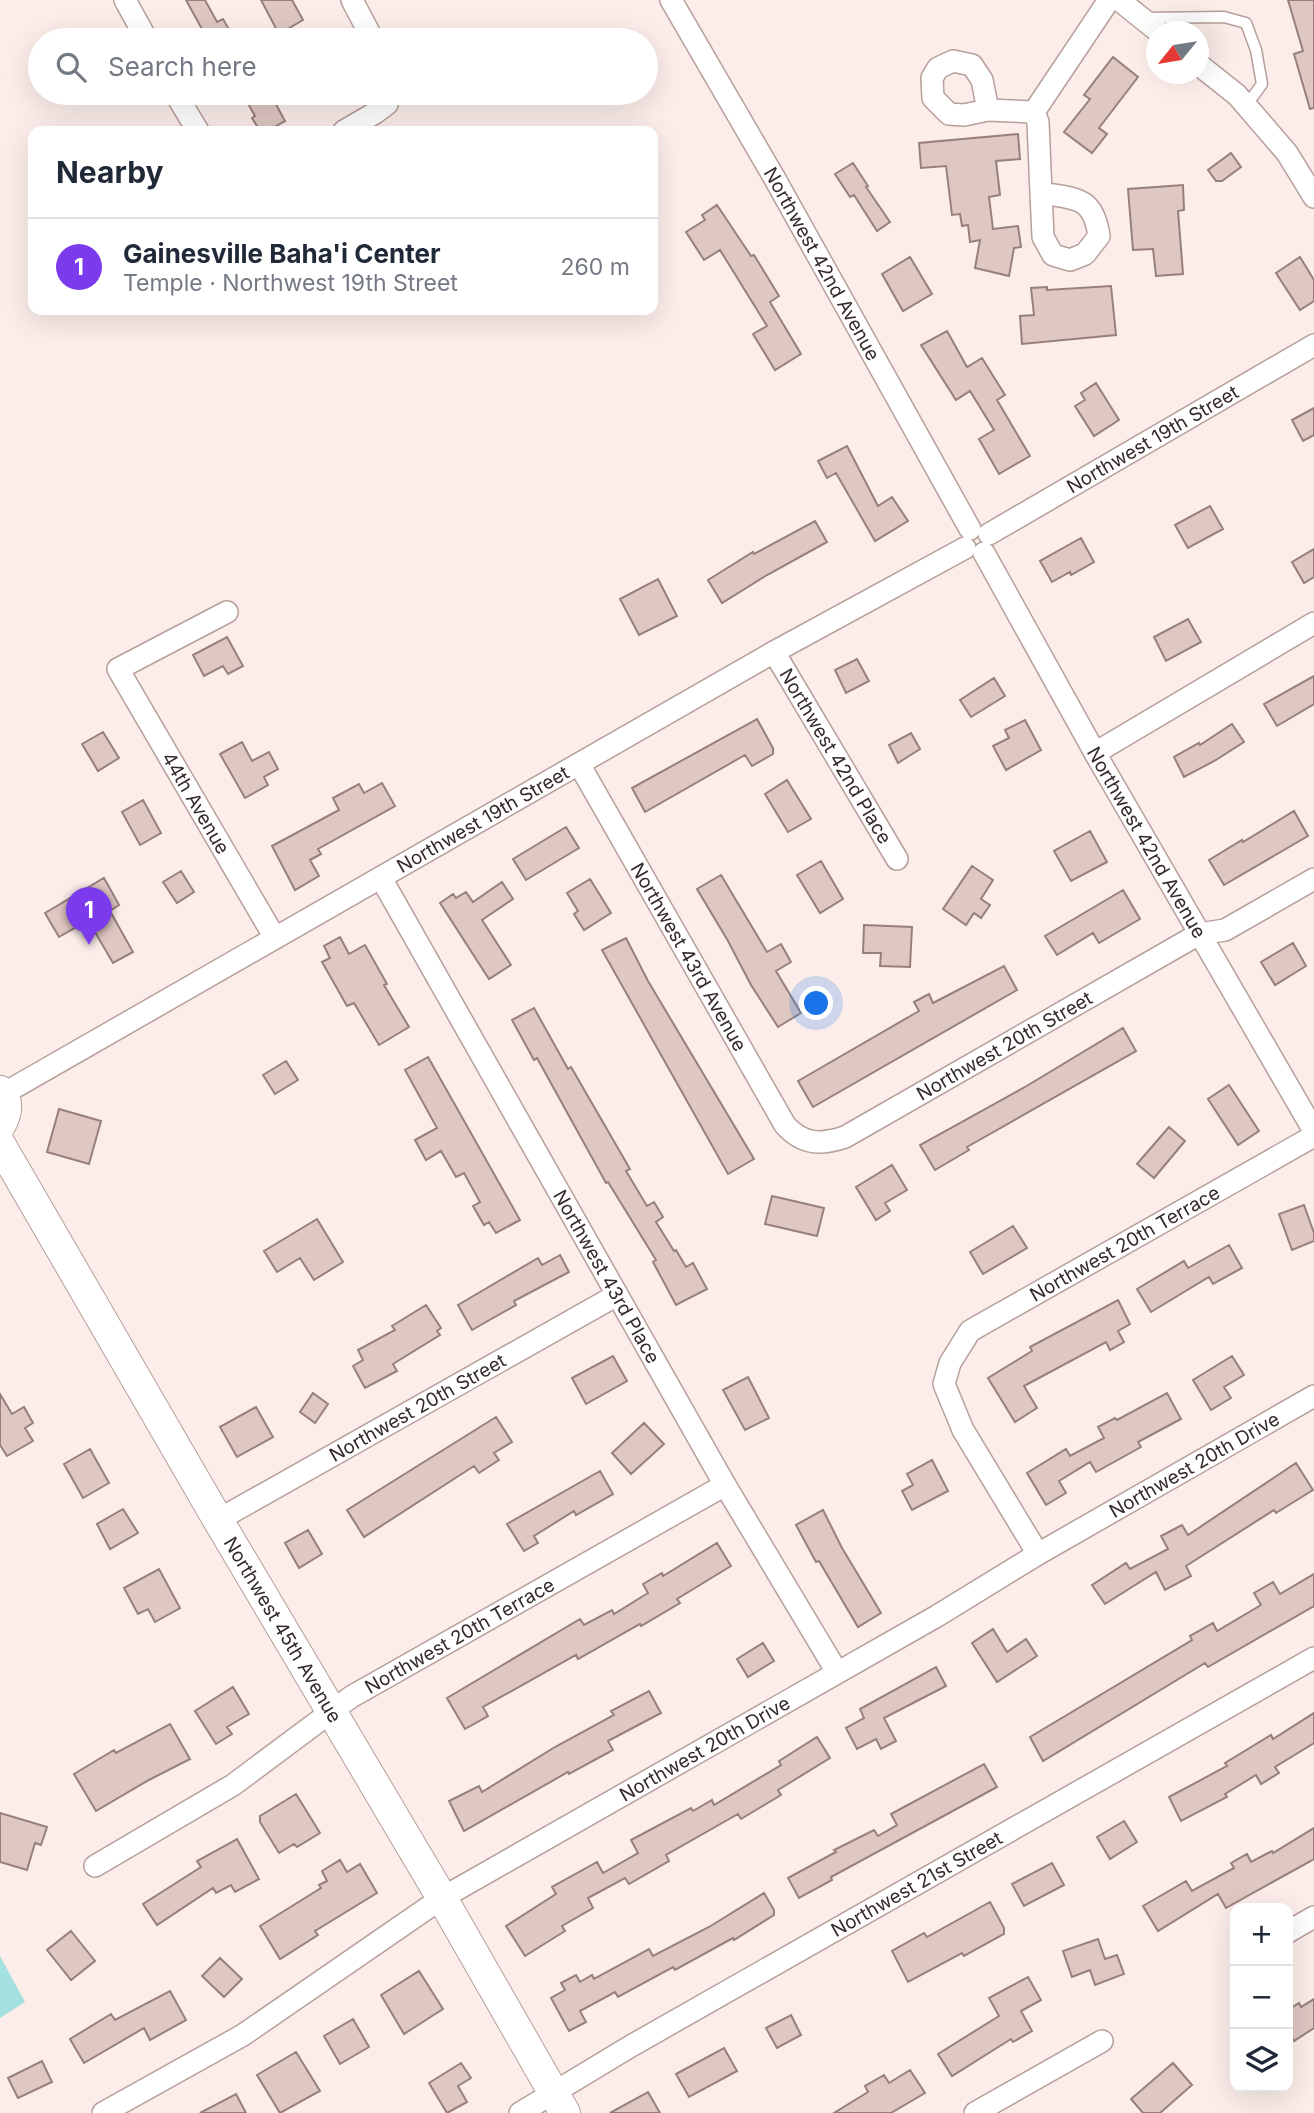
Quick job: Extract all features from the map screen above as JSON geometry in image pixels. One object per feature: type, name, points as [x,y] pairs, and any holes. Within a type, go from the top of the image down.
[{"type":"street","points":[[125,0],[140,28]]},
{"type":"street","points":[[352,0],[367,28]]},
{"type":"street","name":"Northwest 42nd Avenue","points":[[671,0],[775,179],[1095,753],[1314,1131]]},
{"type":"street","points":[[1034,112],[1109,0]]},
{"type":"street","points":[[1119,0],[1146,22]]},
{"type":"street","points":[[1209,72],[1237,94],[1286,153],[1314,197]]},
{"type":"street","points":[[182,105],[195,126]]},
{"type":"street","points":[[352,126],[385,105]]},
{"type":"street","points":[[988,110],[1034,112]]},
{"type":"street","points":[[1034,112],[1038,122],[1041,192]]},
{"type":"street","name":"Northwest 19th Street","points":[[2,1092],[774,652],[977,541],[1314,345]]},
{"type":"street","name":"44th Avenue","points":[[227,612],[118,669],[275,938]]},
{"type":"street","points":[[1095,753],[1314,623]]},
{"type":"street","name":"Northwest 42nd Place","points":[[774,652],[897,859]]},
{"type":"street","name":"Northwest 43rd Avenue","points":[[579,764],[785,1125],[794,1135],[807,1142]]},
{"type":"street","name":"Northwest 43rd Place","points":[[381,878],[725,1485],[837,1672]]},
{"type":"street","name":"Northwest 20th Street","points":[[807,1142],[826,1143],[845,1137],[1199,934],[1225,930],[1314,879]]},
{"type":"street","points":[[0,1126],[6,1116],[7,1105],[2,1092]]},
{"type":"street","name":"Northwest 20th Terrace","points":[[1038,1554],[963,1430],[944,1384],[950,1363],[970,1331],[1314,1136]]},
{"type":"street","name":"Northwest 45th Avenue","points":[[0,1144],[559,2102]]},
{"type":"street","name":"Northwest 20th Street","points":[[218,1520],[617,1295]]},
{"type":"street","name":"Northwest 20th Drive","points":[[103,2113],[243,2035],[442,1898],[937,1616],[1038,1554],[1314,1396]]},
{"type":"street","name":"Northwest 20th Terrace","points":[[95,1866],[233,1785],[351,1697],[725,1485]]},
{"type":"street","name":"Northwest 21st Street","points":[[520,2113],[559,2102],[1314,1658]]},
{"type":"street","points":[[1293,1929],[1314,1917]]},
{"type":"street","points":[[975,2113],[1101,2041]]},
{"type":"lane","points":[[1187,21],[1224,17],[1246,23],[1256,50],[1262,84],[1246,106]]},
{"type":"water","points":[[0,1956],[25,2002],[0,2018]]},
{"type":"building","points":[[186,0],[205,0],[217,22],[223,19],[228,28],[201,28]]},
{"type":"building","points":[[261,0],[292,0],[303,20],[289,28],[276,28]]},
{"type":"building","points":[[1288,0],[1314,0],[1314,108],[1310,109],[1294,54],[1303,51]]},
{"type":"building","points":[[1113,57],[1138,77],[1099,128],[1107,134],[1092,153],[1064,132],[1090,99],[1084,95]]},
{"type":"building","points":[[249,105],[276,105],[285,121],[276,126],[257,126],[252,118],[255,116]]},
{"type":"building","points":[[1018,134],[1020,159],[996,161],[1000,195],[989,197],[993,229],[1018,226],[1021,247],[1014,248],[1009,276],[975,268],[980,240],[970,242],[968,225],[962,226],[960,214],[952,215],[946,166],[921,168],[919,143]]},
{"type":"building","points":[[1231,153],[1241,167],[1222,181],[1216,181],[1208,170]]},
{"type":"building","points":[[853,163],[890,222],[877,231],[854,195],[850,197],[835,174]]},
{"type":"building","points":[[1183,185],[1184,210],[1178,211],[1183,274],[1156,276],[1153,249],[1133,250],[1128,189]]},
{"type":"building","points":[[717,205],[751,256],[754,255],[779,296],[770,302],[801,354],[775,370],[753,334],[767,326],[720,250],[704,260],[686,232],[705,220],[702,215]]},
{"type":"building","points":[[910,257],[932,294],[903,311],[882,274]]},
{"type":"building","points":[[1300,257],[1314,280],[1314,301],[1300,310],[1276,273]]},
{"type":"building","points":[[1111,286],[1116,335],[1022,344],[1020,316],[1034,315],[1031,288],[1047,287],[1047,290]]},
{"type":"building","points":[[947,331],[967,367],[982,358],[1005,395],[997,400],[1030,456],[999,474],[979,439],[994,430],[970,391],[956,400],[921,345]]},
{"type":"building","points":[[1096,383],[1119,420],[1094,436],[1075,406],[1085,400],[1081,393]]},
{"type":"building","points":[[1314,408],[1314,435],[1303,441],[1292,420]]},
{"type":"building","points":[[847,446],[878,506],[892,497],[908,521],[875,541],[836,473],[827,478],[818,461]]},
{"type":"building","points":[[1210,506],[1223,529],[1188,548],[1175,525]]},
{"type":"building","points":[[815,521],[827,542],[722,603],[708,580],[753,552],[754,554]]},
{"type":"building","points":[[1081,538],[1094,562],[1052,582],[1040,561]]},
{"type":"building","points":[[1314,549],[1314,577],[1304,583],[1292,562]]},
{"type":"building","points":[[658,579],[677,616],[639,635],[620,599]]},
{"type":"building","points":[[1188,619],[1201,642],[1166,661],[1154,637]]},
{"type":"building","points":[[227,637],[243,666],[228,674],[223,666],[204,676],[193,655]]},
{"type":"building","points":[[857,659],[869,681],[846,693],[835,670]]},
{"type":"building","points":[[1314,676],[1314,704],[1277,726],[1264,704]]},
{"type":"building","points":[[994,678],[1005,696],[971,717],[960,700]]},
{"type":"building","points":[[757,719],[773,748],[773,754],[752,766],[745,755],[645,812],[632,788]]},
{"type":"building","points":[[1025,720],[1041,750],[1006,770],[993,746],[1009,738],[1005,730]]},
{"type":"building","points":[[1232,724],[1244,742],[1184,777],[1174,757],[1199,743],[1200,745]]},
{"type":"building","points":[[103,732],[119,758],[98,771],[82,744]]},
{"type":"building","points":[[911,733],[920,749],[898,763],[889,745]]},
{"type":"building","points":[[242,742],[252,761],[269,752],[278,769],[264,777],[268,785],[245,798],[220,754]]},
{"type":"building","points":[[787,780],[811,819],[788,832],[765,794]]},
{"type":"building","points":[[382,783],[395,806],[318,849],[321,854],[310,860],[319,876],[295,890],[272,846],[339,810],[333,798],[359,784],[364,793]]},
{"type":"building","points":[[143,800],[161,833],[140,845],[122,812]]},
{"type":"building","points":[[1294,811],[1308,836],[1224,885],[1209,860]]},
{"type":"building","points":[[566,827],[579,848],[526,880],[513,859]]},
{"type":"building","points":[[1090,831],[1107,862],[1071,881],[1054,851]]},
{"type":"building","points":[[821,861],[843,899],[820,913],[797,875]]},
{"type":"building","points":[[972,866],[993,880],[981,899],[990,905],[981,918],[974,913],[966,925],[943,909]]},
{"type":"building","points":[[181,871],[194,892],[177,903],[163,882]]},
{"type":"building","points":[[721,875],[767,952],[781,944],[791,962],[776,971],[801,1013],[778,1027],[697,889]]},
{"type":"building","points":[[104,878],[119,905],[110,911],[133,952],[113,963],[95,932],[86,937],[80,925],[59,937],[45,913]]},
{"type":"building","points":[[590,879],[611,913],[584,930],[574,914],[578,911],[567,893]]},
{"type":"building","points":[[502,882],[513,899],[482,920],[511,965],[489,979],[440,903],[453,894],[456,898],[466,892],[473,902]]},
{"type":"building","points":[[1123,890],[1140,919],[1099,943],[1093,933],[1057,955],[1045,936]]},
{"type":"building","points":[[864,925],[912,927],[910,967],[880,966],[881,953],[863,953]]},
{"type":"building","points":[[340,937],[349,954],[365,945],[387,984],[384,985],[409,1027],[379,1045],[354,1003],[347,1006],[322,962],[330,958],[324,946]]},
{"type":"building","points":[[626,938],[648,981],[754,1159],[728,1174],[602,950]]},
{"type":"building","points":[[1293,943],[1306,966],[1275,985],[1261,962]]},
{"type":"building","points":[[1004,966],[1017,990],[813,1107],[798,1081],[919,1011],[914,1002],[929,994],[933,1003]]},
{"type":"building","points":[[534,1008],[630,1169],[626,1171],[647,1206],[654,1202],[663,1217],[656,1222],[686,1267],[693,1263],[707,1289],[676,1305],[653,1262],[656,1260],[608,1182],[606,1183],[537,1058],[534,1060],[512,1020]]},
{"type":"building","points":[[1123,1028],[1136,1051],[967,1147],[969,1150],[935,1170],[920,1145],[1025,1087]]},
{"type":"building","points":[[428,1057],[520,1220],[496,1233],[489,1222],[484,1225],[473,1206],[480,1202],[464,1173],[456,1177],[441,1151],[426,1160],[415,1140],[437,1128],[405,1070]]},
{"type":"building","points":[[286,1061],[298,1080],[275,1094],[263,1075]]},
{"type":"building","points":[[1229,1085],[1259,1131],[1238,1145],[1208,1099]]},
{"type":"building","points":[[59,1109],[101,1121],[89,1164],[47,1152]]},
{"type":"building","points":[[1169,1127],[1185,1141],[1154,1178],[1137,1164]]},
{"type":"building","points":[[892,1165],[907,1190],[885,1203],[890,1211],[876,1220],[856,1187]]},
{"type":"building","points":[[772,1196],[824,1208],[817,1236],[765,1224]]},
{"type":"building","points":[[1304,1205],[1314,1233],[1314,1241],[1292,1250],[1279,1214]]},
{"type":"building","points":[[317,1219],[343,1262],[314,1280],[300,1258],[277,1272],[264,1251]]},
{"type":"building","points":[[1013,1226],[1027,1248],[983,1274],[970,1252]]},
{"type":"building","points":[[1229,1245],[1242,1268],[1213,1284],[1209,1277],[1151,1312],[1137,1289],[1184,1261],[1188,1268]]},
{"type":"building","points":[[560,1255],[569,1272],[514,1301],[516,1305],[472,1330],[458,1305],[538,1258],[542,1265]]},
{"type":"building","points":[[1118,1300],[1130,1324],[1118,1331],[1124,1342],[1110,1350],[1106,1342],[1024,1386],[1037,1408],[1015,1422],[988,1378],[1032,1351],[1030,1347]]},
{"type":"building","points":[[426,1305],[441,1328],[437,1331],[440,1335],[393,1364],[397,1371],[365,1388],[353,1366],[363,1360],[358,1350],[395,1330],[392,1326]]},
{"type":"building","points":[[613,1356],[627,1381],[586,1404],[572,1378]]},
{"type":"building","points":[[1232,1356],[1244,1375],[1224,1387],[1231,1398],[1211,1410],[1193,1380]]},
{"type":"building","points":[[748,1377],[769,1418],[745,1430],[723,1390]]},
{"type":"building","points":[[313,1393],[328,1404],[315,1423],[300,1412]]},
{"type":"building","points":[[1167,1393],[1181,1419],[1138,1442],[1141,1447],[1096,1472],[1090,1462],[1059,1481],[1066,1493],[1046,1505],[1027,1473],[1066,1449],[1070,1456],[1104,1438],[1098,1427],[1115,1418],[1117,1420]]},
{"type":"building","points":[[0,1394],[12,1414],[24,1407],[33,1423],[25,1428],[33,1441],[7,1456],[0,1445]]},
{"type":"building","points":[[256,1407],[273,1437],[237,1457],[220,1427]]},
{"type":"building","points":[[496,1417],[512,1442],[494,1453],[499,1460],[479,1473],[474,1466],[364,1537],[347,1510]]},
{"type":"building","points":[[644,1423],[664,1444],[631,1474],[612,1453]]},
{"type":"building","points":[[90,1449],[109,1483],[83,1498],[64,1464]]},
{"type":"building","points":[[932,1460],[948,1491],[912,1510],[902,1491],[913,1485],[907,1474]]},
{"type":"building","points":[[1296,1463],[1313,1490],[1276,1513],[1274,1510],[1186,1566],[1191,1576],[1165,1590],[1156,1572],[1105,1604],[1092,1585],[1126,1563],[1130,1569],[1168,1549],[1161,1536],[1182,1525],[1188,1535]]},
{"type":"building","points":[[600,1471],[613,1494],[576,1515],[574,1511],[534,1536],[538,1543],[524,1551],[507,1524]]},
{"type":"building","points":[[123,1509],[138,1533],[110,1549],[97,1524]]},
{"type":"building","points":[[823,1510],[881,1613],[858,1627],[819,1561],[816,1562],[796,1525]]},
{"type":"building","points":[[308,1530],[322,1554],[299,1568],[285,1543]]},
{"type":"building","points":[[717,1543],[731,1566],[677,1599],[680,1603],[641,1626],[640,1624],[578,1659],[576,1655],[483,1707],[488,1716],[465,1729],[447,1698],[580,1619],[584,1625],[612,1610],[614,1614],[648,1593],[643,1584],[662,1573],[663,1576]]},
{"type":"building","points":[[159,1569],[180,1608],[155,1622],[148,1609],[138,1614],[124,1588]]},
{"type":"building","points":[[1314,1574],[1314,1606],[1208,1667],[1205,1663],[1043,1761],[1030,1737],[1192,1640],[1190,1636],[1213,1623],[1217,1631],[1261,1605],[1254,1593],[1273,1582],[1280,1594]]},
{"type":"building","points":[[993,1629],[1007,1652],[1026,1639],[1037,1656],[997,1682],[972,1643]]},
{"type":"building","points":[[763,1643],[774,1661],[748,1677],[737,1659]]},
{"type":"building","points":[[936,1667],[946,1686],[884,1718],[896,1741],[881,1749],[876,1739],[857,1749],[846,1728],[864,1718],[860,1709]]},
{"type":"building","points":[[233,1687],[249,1714],[227,1727],[232,1734],[216,1744],[195,1711]]},
{"type":"building","points":[[649,1691],[661,1713],[608,1741],[613,1750],[569,1774],[568,1772],[464,1831],[449,1801],[479,1786],[482,1792],[614,1715],[611,1711]]},
{"type":"building","points":[[1314,1713],[1314,1743],[1275,1767],[1279,1773],[1261,1784],[1256,1775],[1225,1794],[1227,1797],[1181,1821],[1169,1797],[1227,1766],[1225,1763],[1271,1735],[1273,1739]]},
{"type":"building","points":[[170,1724],[190,1759],[96,1811],[74,1774],[114,1750],[116,1753]]},
{"type":"building","points":[[817,1737],[830,1758],[778,1790],[781,1795],[741,1819],[738,1814],[666,1855],[669,1861],[629,1884],[625,1878],[588,1898],[593,1908],[562,1926],[565,1931],[525,1956],[506,1926],[556,1894],[552,1887],[597,1862],[603,1873],[638,1853],[631,1840],[691,1808],[693,1811],[712,1800],[714,1805],[781,1765],[779,1761]]},
{"type":"building","points":[[984,1764],[997,1787],[831,1877],[832,1880],[799,1898],[788,1878],[874,1830],[878,1836],[897,1825],[891,1814]]},
{"type":"building","points":[[296,1794],[320,1833],[297,1847],[294,1844],[279,1853],[260,1822],[260,1816]]},
{"type":"building","points":[[0,1813],[47,1827],[41,1845],[35,1843],[27,1870],[0,1862]]},
{"type":"building","points":[[1124,1821],[1137,1842],[1110,1859],[1097,1837]]},
{"type":"building","points":[[1314,1828],[1314,1859],[1235,1903],[1230,1903],[1226,1908],[1218,1894],[1158,1931],[1143,1906],[1186,1881],[1192,1891],[1234,1868],[1231,1863],[1247,1854],[1251,1862],[1272,1851],[1273,1853]]},
{"type":"building","points":[[237,1839],[259,1879],[235,1892],[231,1885],[216,1893],[213,1888],[157,1925],[143,1904],[201,1867],[197,1861]]},
{"type":"building","points":[[340,1860],[347,1872],[360,1864],[377,1893],[315,1931],[318,1935],[280,1959],[260,1926],[321,1888],[319,1885],[327,1881],[322,1871]]},
{"type":"building","points":[[1052,1863],[1064,1885],[1024,1906],[1012,1884]]},
{"type":"building","points":[[764,1893],[774,1915],[734,1940],[733,1938],[675,1970],[673,1967],[618,1997],[615,1992],[580,2011],[586,2022],[569,2031],[551,1998],[565,1990],[561,1983],[576,1975],[580,1982],[592,1975],[594,1979],[649,1949],[653,1956],[709,1927]]},
{"type":"building","points":[[990,1902],[1004,1928],[1004,1934],[908,1982],[892,1951],[924,1933],[927,1937]]},
{"type":"building","points":[[71,1931],[95,1961],[71,1980],[47,1950]]},
{"type":"building","points":[[1098,1939],[1105,1959],[1117,1955],[1124,1974],[1095,1985],[1090,1970],[1072,1977],[1063,1951]]},
{"type":"building","points":[[220,1958],[242,1979],[224,1997],[202,1976]]},
{"type":"building","points":[[419,1971],[443,2009],[404,2034],[381,1995]]},
{"type":"building","points":[[1028,1977],[1041,2000],[1021,2011],[1032,2031],[1013,2042],[1011,2039],[952,2076],[938,2054],[999,2016],[989,1998]]},
{"type":"building","points":[[170,1991],[186,2020],[150,2040],[144,2028],[84,2063],[70,2039],[111,2014],[115,2020]]},
{"type":"building","points":[[1314,1999],[1314,2028],[1294,2041],[1293,2007],[1299,2003],[1301,2007]]},
{"type":"building","points":[[791,2015],[801,2035],[777,2048],[766,2028]]},
{"type":"building","points":[[353,2019],[369,2047],[340,2064],[324,2036]]},
{"type":"building","points":[[724,2048],[737,2071],[689,2097],[676,2074]]},
{"type":"building","points":[[296,2052],[320,2091],[280,2113],[257,2075]]},
{"type":"building","points":[[42,2061],[52,2082],[18,2098],[8,2078]]},
{"type":"building","points":[[461,2063],[471,2078],[458,2086],[467,2102],[447,2113],[429,2083]]},
{"type":"building","points":[[1173,2063],[1192,2085],[1160,2113],[1143,2113],[1131,2099]]},
{"type":"building","points":[[910,2070],[925,2093],[891,2113],[834,2113],[868,2092],[865,2086],[884,2075],[889,2083]]},
{"type":"building","points":[[648,2092],[660,2113],[610,2113]]},
{"type":"building","points":[[236,2094],[246,2113],[200,2113]]},
{"type":"place","name":"Gainesville Baha'i Center","points":[[89,945]]}]
